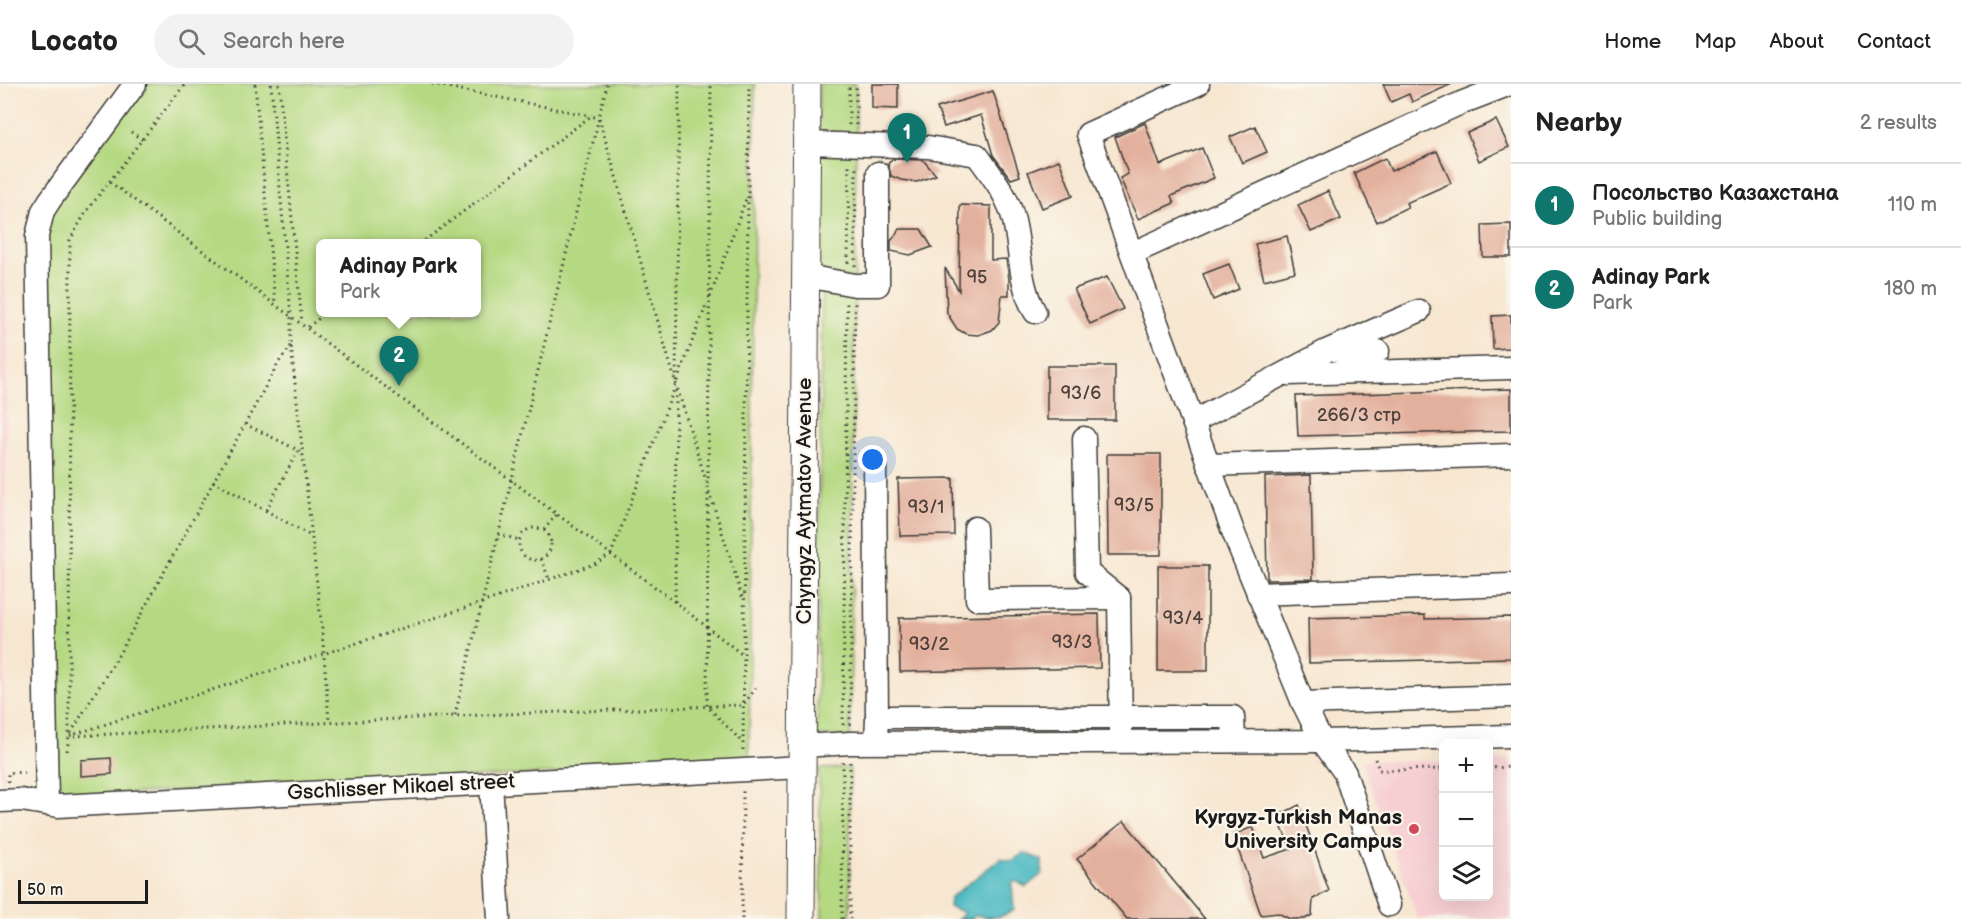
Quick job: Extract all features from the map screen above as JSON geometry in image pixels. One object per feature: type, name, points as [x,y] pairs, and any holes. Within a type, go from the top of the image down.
[{"type":"main road","name":"Chyngyz Aytmatov Avenue","points":[[801,919],[807,84]]},
{"type":"street","points":[[47,803],[37,236],[39,223],[50,200],[135,84]]},
{"type":"street","points":[[1198,84],[1088,134],[1208,465],[1258,594],[1303,703],[1322,741],[1345,773],[1389,904]]},
{"type":"street","points":[[1133,253],[1461,103],[1510,84]]},
{"type":"street","points":[[807,143],[928,147],[977,155],[1000,185],[1013,219],[1026,297],[1035,312]]},
{"type":"street","points":[[806,276],[851,284],[878,285],[878,173]]},
{"type":"street","points":[[1193,422],[1326,351],[1419,311]]},
{"type":"street","points":[[1326,351],[1378,351]]},
{"type":"street","points":[[1283,374],[1511,368]]},
{"type":"street","points":[[1084,438],[1087,572],[1119,598],[1122,742]]},
{"type":"street","points":[[1208,465],[1511,455]]},
{"type":"street","points":[[875,464],[876,742]]},
{"type":"street","points":[[975,528],[977,599],[1119,598]]},
{"type":"street","points":[[1258,594],[1511,585]]},
{"type":"street","points":[[1303,703],[1511,696]]},
{"type":"street","points":[[876,717],[1233,717],[1234,741]]},
{"type":"street","name":"Gschlisser Mikael street","points":[[4,792],[58,806],[491,782],[802,757],[846,743],[1322,741],[1511,736]]},
{"type":"street","points":[[491,782],[499,919]]},
{"type":"path","points":[[69,736],[69,247],[77,227],[185,84]]},
{"type":"path","points":[[255,84],[274,303]]},
{"type":"path","points":[[271,84],[291,316],[291,346],[324,653],[329,722]]},
{"type":"path","points":[[279,84],[302,323]]},
{"type":"path","points":[[432,84],[457,86],[599,118]]},
{"type":"path","points":[[455,716],[607,84]]},
{"type":"path","points":[[675,602],[679,84]]},
{"type":"path","points":[[711,84],[707,706],[743,744]]},
{"type":"path","points":[[743,752],[749,84]]},
{"type":"path","points":[[842,919],[846,743],[850,689],[852,146],[849,84]]},
{"type":"path","points":[[850,919],[846,743],[841,689],[852,146],[856,84]]},
{"type":"path","points":[[425,239],[591,116]]},
{"type":"path","points":[[599,118],[675,384],[743,600]]},
{"type":"path","points":[[131,132],[143,140]]},
{"type":"path","points":[[110,182],[308,327],[744,656]]},
{"type":"path","points":[[69,736],[481,603],[611,555],[748,195]]},
{"type":"path","points":[[308,327],[321,317]]},
{"type":"path","points":[[69,736],[122,649],[279,362],[291,346]]},
{"type":"path","points":[[245,423],[298,451],[303,451]]},
{"type":"path","points":[[266,510],[298,451]]},
{"type":"path","points":[[213,481],[312,537]]},
{"type":"path","points":[[544,530],[556,514]]},
{"type":"path","points":[[519,540],[530,529],[544,530]]},
{"type":"path","points":[[519,540],[524,555],[531,559],[541,559],[548,554],[551,545],[544,530]]},
{"type":"path","points":[[497,534],[519,540]]},
{"type":"path","points":[[541,559],[549,579]]},
{"type":"path","points":[[743,705],[756,688]]},
{"type":"path","points":[[841,689],[850,689]]},
{"type":"path","points":[[69,736],[455,716],[743,705]]},
{"type":"path","points":[[1373,740],[1379,770],[1439,769]]},
{"type":"path","points":[[1493,768],[1511,767]]},
{"type":"path","points":[[4,792],[8,773],[33,772]]},
{"type":"path","points":[[742,919],[743,782]]},
{"type":"shaded area","points":[[0,166],[7,326],[4,778],[0,778]]},
{"type":"shaded area","name":"Kyrgyz-Turkish Manas University Campus","points":[[1493,760],[1511,760],[1511,919],[1418,919],[1361,761],[1439,761],[1439,901],[1493,901]]},
{"type":"green space","points":[[145,84],[755,84],[749,764],[54,797],[43,243],[51,209]]},
{"type":"green space","points":[[819,84],[856,84],[856,140],[818,139]]},
{"type":"green space","points":[[819,151],[856,153],[855,279],[817,271]]},
{"type":"green space","points":[[822,287],[855,290],[850,737],[817,736]]},
{"type":"green space","points":[[850,768],[850,919],[822,919],[819,769]]},
{"type":"water","points":[[1024,853],[1042,860],[1042,874],[1026,887],[1016,881],[1012,884],[1014,910],[995,917],[975,915],[972,919],[958,919],[963,912],[949,907],[950,898],[1001,858],[1012,861]]},
{"type":"building","points":[[872,84],[898,84],[898,109],[872,108]]},
{"type":"building","points":[[1383,84],[1452,84],[1412,102],[1409,94],[1391,102]]},
{"type":"building","points":[[993,91],[1020,176],[1011,179],[993,155],[981,115],[944,127],[937,108]]},
{"type":"building","points":[[1496,120],[1509,147],[1479,161],[1467,133]]},
{"type":"building","points":[[1145,123],[1160,165],[1202,148],[1214,178],[1171,196],[1174,203],[1138,219],[1120,178],[1128,174],[1115,137]]},
{"type":"building","points":[[1255,126],[1267,152],[1242,163],[1230,137]]},
{"type":"building","points":[[1437,151],[1451,183],[1406,203],[1408,207],[1377,222],[1354,173],[1385,158],[1391,171]]},
{"type":"building","points":[[892,159],[923,160],[936,175],[917,182],[901,180],[891,176],[888,164]]},
{"type":"building","points":[[1059,160],[1073,196],[1042,208],[1028,172]]},
{"type":"building","points":[[1328,191],[1341,219],[1311,232],[1298,205]]},
{"type":"building","points":[[960,205],[991,206],[991,260],[1006,259],[1009,279],[1009,295],[1002,295],[999,322],[992,330],[978,335],[966,334],[957,329],[947,313],[945,268],[959,291]]},
{"type":"building","points":[[1511,224],[1511,257],[1483,257],[1482,225]]},
{"type":"building","points":[[900,229],[921,229],[932,247],[910,255],[891,251],[891,241]]},
{"type":"building","points":[[1287,236],[1295,272],[1264,280],[1255,244]]},
{"type":"building","points":[[1229,264],[1239,289],[1213,300],[1203,274]]},
{"type":"building","points":[[1107,277],[1123,309],[1090,324],[1074,289]]},
{"type":"building","points":[[1511,315],[1511,348],[1493,349],[1492,316]]},
{"type":"building","points":[[1047,366],[1115,366],[1115,420],[1047,420]]},
{"type":"building","points":[[1511,389],[1511,431],[1298,436],[1296,396]]},
{"type":"building","points":[[1107,454],[1161,454],[1161,555],[1108,555]]},
{"type":"building","points":[[1311,475],[1313,579],[1267,580],[1265,477]]},
{"type":"building","points":[[953,478],[954,535],[900,536],[898,479]]},
{"type":"building","points":[[1158,566],[1208,566],[1208,671],[1158,671]]},
{"type":"building","points":[[1099,614],[1100,668],[900,672],[899,618]]},
{"type":"building","points":[[1425,615],[1425,619],[1511,617],[1511,658],[1309,663],[1308,618]]},
{"type":"building","points":[[111,758],[112,774],[81,776],[81,760]]},
{"type":"building","points":[[1299,805],[1329,891],[1313,899],[1312,915],[1305,919],[1290,919],[1278,913],[1261,915],[1233,835],[1253,827],[1264,858],[1291,849],[1277,816]]},
{"type":"building","points":[[1124,821],[1205,919],[1127,919],[1077,859]]},
{"type":"place","name":"Посольство Казахстана","points":[[907,163]]},
{"type":"place","name":"Adinay Park","points":[[399,386]]},
{"type":"place","name":"Kyrgyz-Turkish Manas University Campus","points":[[1414,829]]}]
